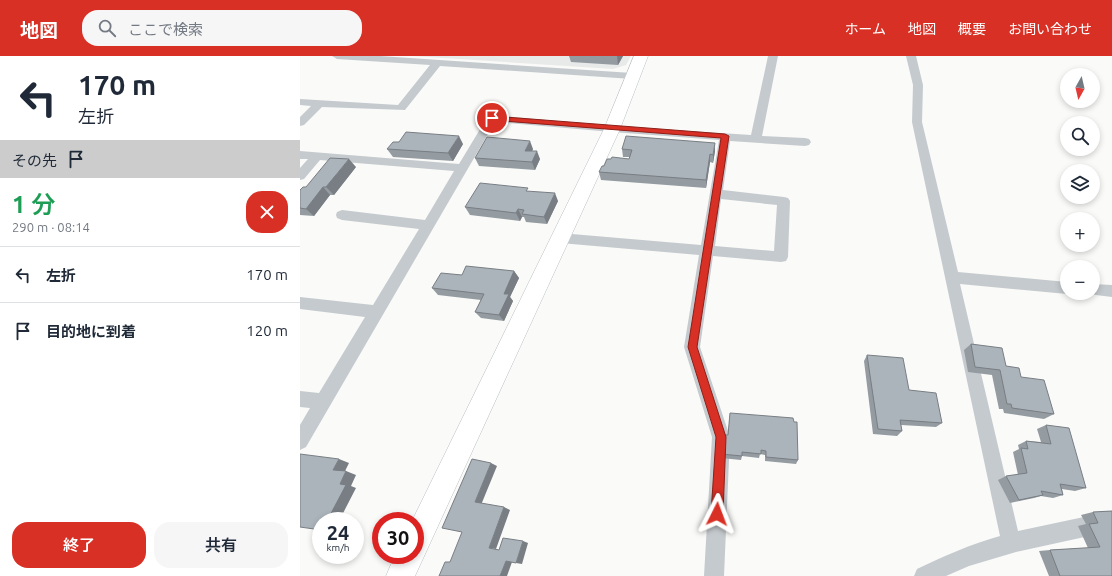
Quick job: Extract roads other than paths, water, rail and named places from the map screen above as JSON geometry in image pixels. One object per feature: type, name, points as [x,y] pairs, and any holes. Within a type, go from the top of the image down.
[{"type":"street","points":[[337,56],[632,76]]},
{"type":"street","points":[[424,526],[612,129],[641,56]]},
{"type":"street","points":[[756,139],[773,56]]},
{"type":"street","points":[[911,56],[918,85],[917,122],[1012,542]]},
{"type":"street","points":[[300,102],[401,108],[437,63]]},
{"type":"street","points":[[300,123],[320,103]]},
{"type":"street","points":[[300,441],[492,118],[612,129],[805,142]]},
{"type":"street","points":[[714,576],[721,437],[692,347],[725,136]]},
{"type":"street","points":[[300,155],[463,168]]},
{"type":"street","points":[[300,176],[317,156]]},
{"type":"street","points":[[560,238],[782,257],[784,201],[716,194]]},
{"type":"street","points":[[342,215],[428,225]]},
{"type":"street","points":[[952,276],[977,280],[1060,287]]},
{"type":"street","points":[[1100,290],[1112,291]]},
{"type":"street","points":[[300,303],[376,312]]},
{"type":"street","points":[[300,399],[324,401]]},
{"type":"street","points":[[924,576],[948,563],[1012,542],[1112,521]]},
{"type":"street","points":[[400,576],[406,564]]}]
